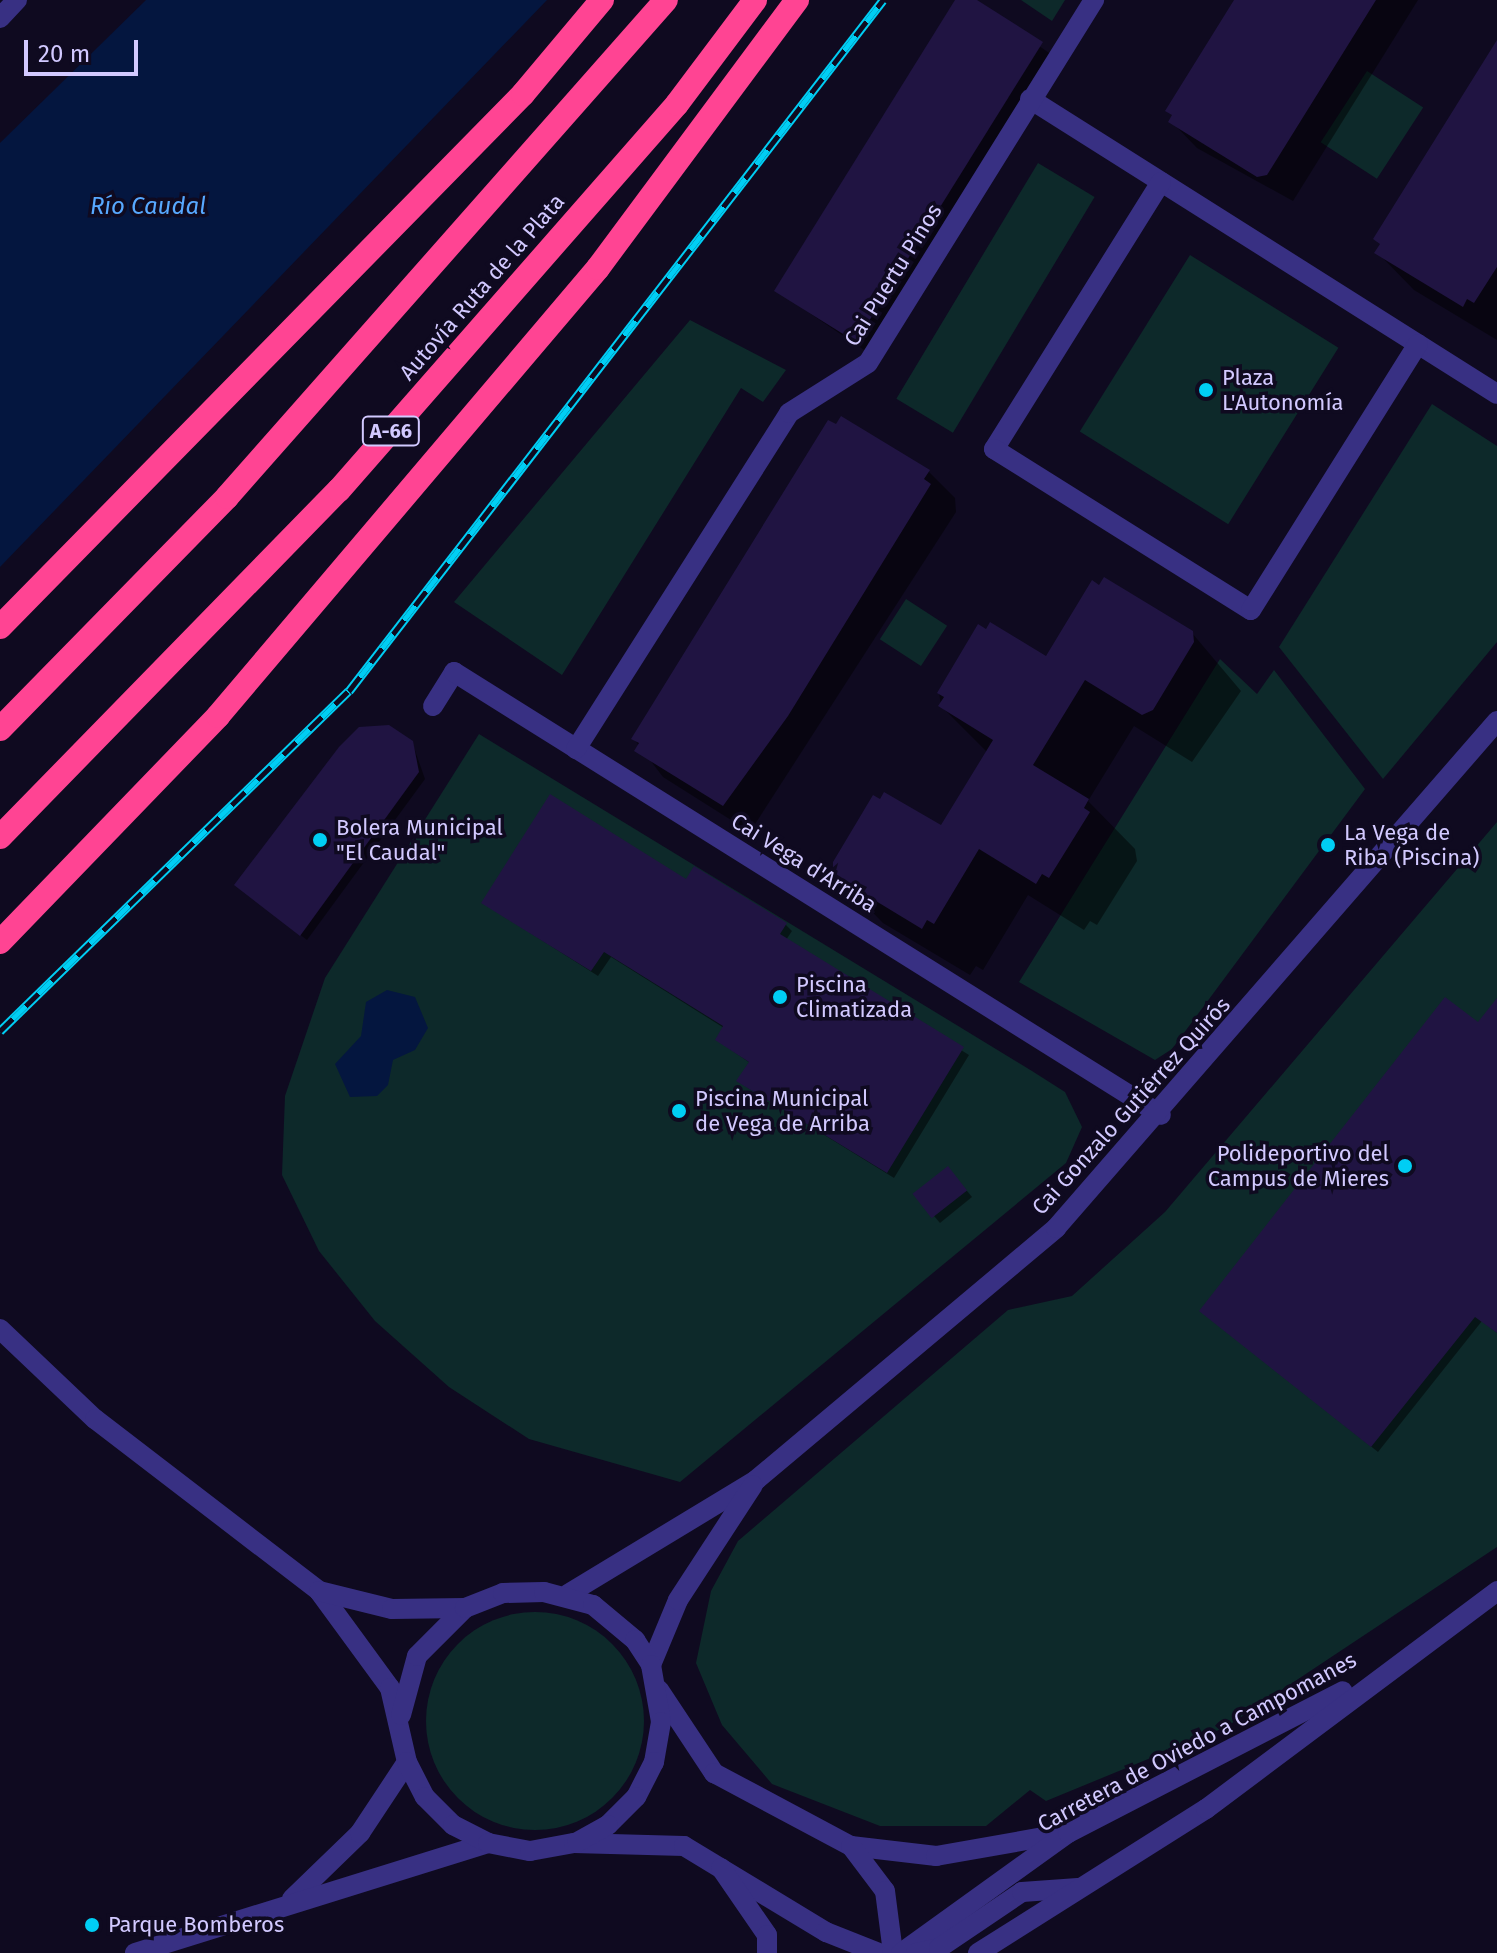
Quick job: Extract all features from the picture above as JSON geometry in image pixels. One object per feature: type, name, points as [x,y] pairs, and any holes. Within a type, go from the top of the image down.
[{"type":"highway","points":[[0,627],[523,94],[602,0]]},
{"type":"highway","points":[[0,729],[227,497],[666,0]]},
{"type":"highway","name":"Autovía Ruta de la Plata","points":[[0,837],[339,490],[677,104],[755,0]]},
{"type":"highway","points":[[0,942],[218,716],[598,268],[797,0]]},
{"type":"street","points":[[0,18],[17,0]]},
{"type":"street","name":"Cai Puertu Pinos","points":[[576,749],[789,413],[868,363],[1094,0]]},
{"type":"street","points":[[1030,99],[1497,394]]},
{"type":"street","points":[[1161,182],[994,449],[1251,610],[1418,344]]},
{"type":"street","name":"Cai Vega d'Arriba","points":[[433,706],[454,672],[1161,1115]]},
{"type":"street","name":"Cai Gonzalo Gutiérrez Quirós","points":[[568,1594],[756,1480],[1056,1228],[1161,1115],[1497,721]]},
{"type":"street","points":[[0,1329],[95,1419],[319,1591],[390,1688],[407,1762],[425,1797],[453,1825],[488,1843],[530,1851],[574,1843],[684,1846],[717,1862],[826,1932],[879,1953]]},
{"type":"street","name":"Cai Gonzalo Gutiérrez Quirós","points":[[653,1674],[678,1600],[756,1480]]},
{"type":"street","points":[[319,1591],[392,1609],[465,1608],[503,1593],[568,1594],[616,1623],[653,1674],[714,1773],[851,1846],[936,1856],[1068,1833]]},
{"type":"street","points":[[1386,1669],[1497,1591]]},
{"type":"street","points":[[400,1722],[417,1656],[465,1608]]},
{"type":"street","name":"Carretera de Oviedo a Campomanes","points":[[901,1953],[1068,1833],[1386,1669]]},
{"type":"street","name":"Carretera de Oviedo a Campomanes","points":[[978,1953],[1206,1809],[1386,1669]]},
{"type":"street","points":[[574,1843],[608,1825],[636,1797],[654,1762],[661,1722],[653,1674]]},
{"type":"street","points":[[289,1903],[360,1833],[407,1762]]},
{"type":"street","points":[[135,1953],[488,1843]]},
{"type":"street","points":[[851,1846],[885,1891],[893,1953]]},
{"type":"street","points":[[717,1862],[767,1935],[767,1953]]},
{"type":"street","points":[[916,1953],[939,1948],[1022,1892],[1084,1888]]},
{"type":"green space","points":[[1021,0],[1065,0],[1052,21]]},
{"type":"green space","points":[[1367,71],[1423,107],[1377,179],[1321,142]]},
{"type":"green space","points":[[1038,163],[1095,197],[953,433],[896,399]]},
{"type":"green space","points":[[1190,255],[1338,348],[1228,524],[1080,431]]},
{"type":"green space","points":[[690,320],[786,370],[763,402],[741,388],[562,675],[454,602]]},
{"type":"green space","points":[[1432,404],[1497,446],[1497,642],[1383,779],[1279,647]]},
{"type":"green space","points":[[906,599],[947,626],[921,666],[880,639]]},
{"type":"green space","points":[[1220,659],[1257,694],[1274,670],[1365,789],[1172,1049],[1155,1060],[1019,982]]},
{"type":"green space","name":"Piscina Municipal de Vega de Arriba","points":[[479,734],[1065,1092],[1082,1127],[1066,1163],[680,1482],[529,1439],[449,1387],[375,1321],[319,1251],[282,1175],[285,1096],[325,978]]},
{"type":"green space","points":[[1497,822],[1497,1547],[1226,1727],[1046,1801],[1030,1790],[986,1826],[880,1826],[772,1784],[722,1725],[696,1663],[711,1591],[738,1541],[1008,1310],[1072,1296],[1165,1212]]},
{"type":"green space","points":[[535,1612],[556,1614],[577,1621],[612,1644],[635,1679],[642,1700],[642,1742],[635,1763],[612,1798],[577,1821],[556,1828],[535,1830],[514,1828],[493,1821],[458,1798],[435,1763],[428,1742],[426,1721],[428,1700],[435,1679],[458,1644],[493,1621],[514,1614]]},
{"type":"water","name":"Río Caudal","points":[[146,0],[547,0],[0,567],[0,143]]},
{"type":"water","points":[[387,990],[415,997],[428,1028],[415,1050],[393,1060],[388,1085],[377,1096],[350,1097],[335,1064],[361,1036],[366,1002]]},
{"type":"building","points":[[955,0],[977,0],[1043,42],[856,342],[774,291]]},
{"type":"building","points":[[1234,0],[1376,0],[1267,175],[1257,177],[1168,122],[1172,115],[1165,111]]},
{"type":"building","points":[[1497,40],[1497,267],[1474,303],[1467,299],[1463,307],[1374,253],[1380,244],[1373,239]]},
{"type":"building","points":[[841,416],[930,470],[924,479],[931,484],[788,716],[723,806],[634,751],[639,743],[631,739],[828,420],[836,424]]},
{"type":"building","points":[[1104,577],[1193,631],[1194,642],[1153,710],[1142,715],[1085,680],[1033,765],[1089,799],[1084,808],[1090,812],[1049,878],[1042,874],[1036,884],[979,849],[934,924],[927,920],[922,929],[833,875],[833,862],[873,795],[880,799],[884,792],[941,825],[993,740],[938,706],[944,697],[937,693],[978,624],[986,629],[990,622],[1046,656],[1092,580],[1099,585]]},
{"type":"building","name":"Bolera Municipal \"El Caudal\"","points":[[389,725],[413,741],[419,772],[300,936],[234,885],[339,747],[359,727]]},
{"type":"building","name":"Piscina Climatizada","points":[[550,794],[686,879],[694,866],[787,923],[780,934],[964,1047],[887,1173],[736,1081],[749,1062],[715,1040],[723,1026],[604,952],[591,971],[481,903]]},
{"type":"building","name":"Polideportivo del Campus de Mieres","points":[[1445,997],[1478,1022],[1497,998],[1497,1333],[1475,1317],[1371,1447],[1199,1311]]},
{"type":"building","points":[[948,1166],[967,1190],[932,1218],[913,1194]]},
{"type":"railway","points":[[0,1031],[349,691],[883,0]]},
{"type":"place","name":"Plaza L'Autonomía","points":[[1206,390]]},
{"type":"place","name":"Bolera Municipal \"El Caudal\"","points":[[320,840]]},
{"type":"place","name":"La Vega de Riba (Piscina)","points":[[1328,845]]},
{"type":"place","name":"Piscina Climatizada","points":[[780,997]]},
{"type":"place","name":"Piscina Municipal de Vega de Arriba","points":[[679,1111]]},
{"type":"place","name":"Polideportivo del Campus de Mieres","points":[[1405,1166]]},
{"type":"place","name":"Parque Bomberos","points":[[92,1925]]}]
